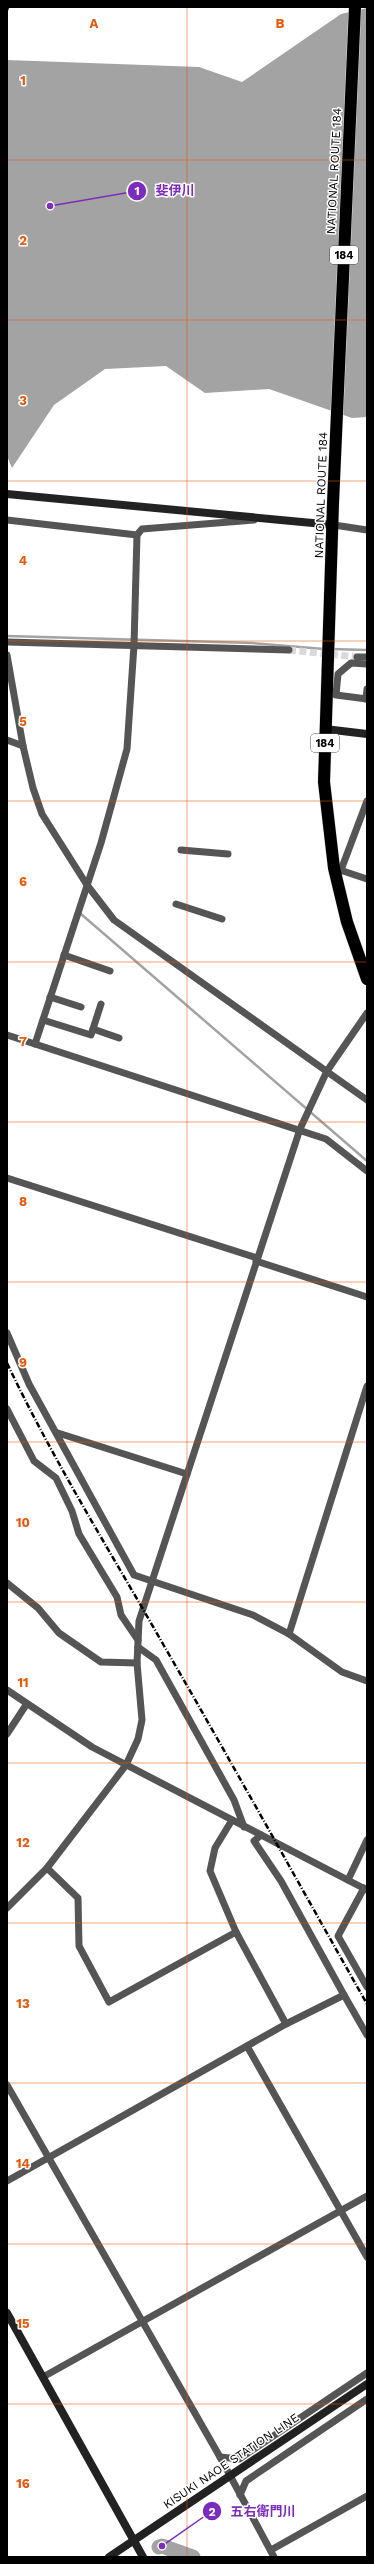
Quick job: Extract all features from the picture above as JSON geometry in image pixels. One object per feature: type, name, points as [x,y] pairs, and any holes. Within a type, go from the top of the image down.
[{"type":"highway","name":"NATIONAL ROUTE 184","points":[[355,7],[333,503],[334,525],[324,782],[347,922],[367,979]]},
{"type":"street","points":[[7,494],[274,518],[367,530]]},
{"type":"street","points":[[35,1044],[87,884],[127,748],[134,644],[137,535],[142,529],[274,518]]},
{"type":"street","points":[[7,520],[137,535]]},
{"type":"street","points":[[7,642],[134,644],[289,650]]},
{"type":"street","points":[[7,655],[23,746],[33,788],[42,814],[87,884],[114,920],[135,937],[367,1100]]},
{"type":"street","points":[[357,657],[367,657]]},
{"type":"street","points":[[367,664],[351,663],[338,674],[336,695],[366,699],[367,689]]},
{"type":"street","points":[[325,729],[367,734]]},
{"type":"street","points":[[7,740],[23,746]]},
{"type":"street","points":[[367,801],[338,869],[367,879]]},
{"type":"street","points":[[182,850],[228,854]]},
{"type":"street","points":[[176,904],[222,919]]},
{"type":"street","points":[[64,955],[110,971]]},
{"type":"street","points":[[50,996],[81,1007]]},
{"type":"street","points":[[43,1020],[91,1035],[101,1004]]},
{"type":"street","points":[[7,1908],[47,1868],[126,1765],[138,1739],[142,1720],[137,1663],[139,1621],[300,1129],[327,1071],[367,1013]]},
{"type":"street","points":[[93,1029],[119,1038]]},
{"type":"street","points":[[7,1035],[300,1129],[326,1139],[367,1171]]},
{"type":"street","points":[[7,1178],[257,1259],[367,1297]]},
{"type":"street","points":[[7,1333],[29,1384],[58,1433],[134,1575],[152,1583],[253,1615],[288,1634],[342,1672],[367,1681]]},
{"type":"street","points":[[288,1634],[367,1386]]},
{"type":"street","points":[[7,1409],[34,1460],[56,1478],[72,1511],[79,1534],[117,1597],[121,1615],[138,1644],[156,1660],[234,1800],[244,1826]]},
{"type":"street","points":[[58,1433],[187,1474]]},
{"type":"street","points":[[7,1583],[38,1608],[59,1633],[101,1662],[137,1663]]},
{"type":"street","points":[[7,1690],[26,1705],[92,1747],[366,1889],[338,1936],[367,1987]]},
{"type":"street","points":[[7,1734],[26,1705]]},
{"type":"street","points":[[232,1820],[215,1848],[210,1871],[236,1932],[286,2024]]},
{"type":"street","points":[[260,1835],[254,1841],[282,1881],[367,2035]]},
{"type":"street","points":[[348,1880],[367,1840]]},
{"type":"street","points":[[47,1868],[78,1898],[79,1946],[109,2002],[236,1932]]},
{"type":"street","points":[[7,2181],[286,2024],[344,1995]]},
{"type":"street","points":[[247,2046],[367,2257]]},
{"type":"street","points":[[7,2085],[220,2457],[272,2554],[367,2496]]},
{"type":"street","points":[[43,2377],[367,2196]]},
{"type":"street","points":[[7,2313],[143,2557]]},
{"type":"street","points":[[220,2457],[238,2459],[367,2373]]},
{"type":"street","name":"KISUKI NAOE STATION LINE","points":[[109,2557],[367,2384]]},
{"type":"street","points":[[240,2495],[246,2481],[367,2399]]},
{"type":"shaded area","points":[[367,8],[367,417],[352,418],[269,389],[205,393],[166,366],[105,369],[54,405],[12,468],[7,456],[7,60],[199,67],[242,82],[341,14]]},
{"type":"waterway","points":[[7,636],[252,643],[324,649]]},
{"type":"waterway","points":[[331,649],[367,650]]},
{"type":"waterway","points":[[81,914],[367,1161]]},
{"type":"waterway","points":[[159,2547],[162,2546],[193,2557]]},
{"type":"tunnel","points":[[289,650],[357,657]]},
{"type":"railway","points":[[7,1363],[43,1435],[82,1505],[143,1609],[367,2004]]},
{"type":"place","name":"斐伊川","points":[[50,206]]},
{"type":"place","name":"五右衛門川","points":[[162,2546]]}]
